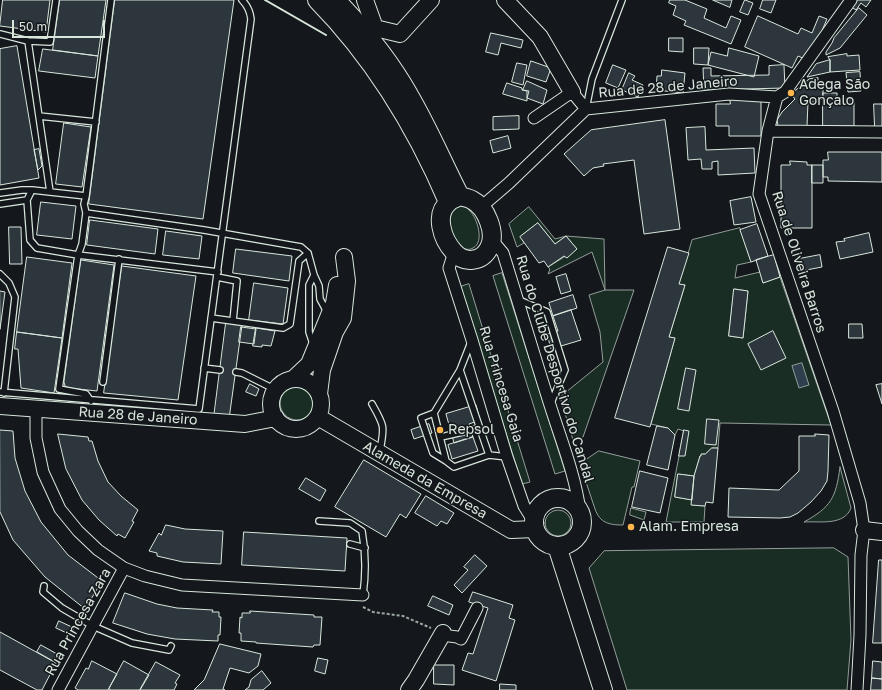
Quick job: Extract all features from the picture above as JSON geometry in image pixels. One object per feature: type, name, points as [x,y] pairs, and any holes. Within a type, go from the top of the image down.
[{"type":"main road","points":[[317,0],[345,30],[369,60],[404,99]]},
{"type":"main road","points":[[336,0],[367,35],[390,65],[436,174],[454,199]]},
{"type":"main road","points":[[454,199],[472,199],[481,206],[488,220],[492,240],[489,249],[478,260],[471,260],[454,252],[444,237],[441,222],[442,213],[454,199]]},
{"type":"main road","points":[[555,498],[563,498],[576,505],[580,511],[582,526],[576,539],[563,546],[557,546],[549,545],[538,536],[534,525],[535,514],[544,502],[555,498]]},
{"type":"main road","points":[[557,546],[603,690]]},
{"type":"street","points":[[366,0],[375,28],[400,34],[430,0]]},
{"type":"street","points":[[505,0],[540,38],[572,92],[534,118]]},
{"type":"street","points":[[777,97],[785,92],[851,0]]},
{"type":"street","name":"Rua de 28 de Janeiro","points":[[572,92],[586,109]]},
{"type":"street","name":"Rua de 28 de Janeiro","points":[[481,206],[509,183],[586,109],[728,94],[777,97]]},
{"type":"street","name":"Rua de Oliveira Barros","points":[[777,97],[768,131],[758,194],[833,410],[860,503],[864,530],[861,555],[860,634],[857,690]]},
{"type":"street","points":[[768,131],[882,132]]},
{"type":"street","name":"Rua do Clube Desportivo do Candal","points":[[492,240],[503,253],[571,468],[580,511]]},
{"type":"street","name":"Rua Princesa Gaia","points":[[454,252],[449,268],[507,457],[524,506],[534,525]]},
{"type":"street","points":[[344,256],[347,281],[343,318],[335,332],[322,370],[320,394],[321,410],[318,417],[305,427],[297,429],[289,428],[276,418],[272,410],[272,402],[276,390],[285,382],[293,379],[308,364],[334,304],[344,256]]},
{"type":"street","points":[[293,379],[309,382],[320,394]]},
{"type":"street","name":"Rua 28 de Janeiro","points":[[1,397],[36,409],[245,424],[276,418]]},
{"type":"street","points":[[36,409],[36,438],[43,472],[60,509],[78,531],[98,550],[124,568],[145,576],[182,585],[363,595]]},
{"type":"street","name":"Alameda da Empresa","points":[[318,417],[511,530],[534,525]]},
{"type":"street","points":[[864,530],[882,532]]},
{"type":"street","name":"Rua Princesa Zara","points":[[58,690],[124,568]]},
{"type":"street","points":[[409,690],[443,634],[457,637],[461,640],[477,608]]},
{"type":"lane","points":[[0,34],[28,41],[50,42],[56,0]]},
{"type":"lane","points":[[91,401],[86,394],[59,389],[78,255],[82,244],[86,213],[84,204],[111,0]]},
{"type":"lane","points":[[0,274],[9,283],[15,297],[1,397],[91,401],[199,409],[251,19],[250,11],[242,0]]},
{"type":"lane","points":[[586,109],[592,79],[622,0]]},
{"type":"lane","points":[[28,41],[50,192]]},
{"type":"lane","points":[[39,116],[96,122]]},
{"type":"lane","points":[[0,193],[32,190],[86,196]]},
{"type":"lane","points":[[32,190],[28,200],[30,240],[36,248],[78,255],[119,259],[217,275],[238,281],[233,321]]},
{"type":"lane","points":[[0,204],[28,200]]},
{"type":"lane","points":[[86,213],[223,233],[301,247],[308,253],[319,286],[320,299],[329,315],[335,332]]},
{"type":"lane","points":[[211,318],[283,328],[290,324],[299,261],[308,253]]},
{"type":"lane","points":[[103,382],[119,259]]},
{"type":"lane","points":[[314,274],[309,285],[309,332],[315,349]]},
{"type":"lane","points":[[517,299],[547,312],[565,370],[550,405]]},
{"type":"lane","points":[[472,340],[460,370],[434,413],[421,418],[433,453],[454,466],[489,455],[507,457]]},
{"type":"lane","points":[[204,368],[220,370]]},
{"type":"lane","points":[[460,370],[489,455]]},
{"type":"lane","points":[[236,372],[242,373],[276,390]]},
{"type":"lane","points":[[372,404],[381,421],[384,432],[379,453]]},
{"type":"lane","points":[[434,413],[446,461]]},
{"type":"lane","points":[[441,437],[480,428]]},
{"type":"lane","points":[[318,522],[350,523],[362,531],[365,548],[366,575],[363,595]]},
{"type":"lane","points":[[350,544],[365,548]]},
{"type":"lane","points":[[44,586],[43,592],[62,608],[93,626],[132,643],[168,650],[171,646]]},
{"type":"path","points":[[363,595],[362,606],[373,612],[403,616],[443,634]]},
{"type":"green space","points":[[460,204],[468,208],[473,214],[479,230],[479,241],[477,245],[469,249],[464,249],[457,242],[449,225],[450,210]]},
{"type":"green space","points":[[529,207],[555,239],[566,236],[555,244],[538,223],[521,236],[524,243],[517,247],[509,224]]},
{"type":"green space","points":[[740,228],[751,262],[737,265],[735,278],[760,272],[763,283],[780,277],[831,425],[720,423],[718,448],[712,448],[700,456],[694,476],[678,474],[675,497],[692,500],[692,505],[705,506],[704,522],[666,522],[684,431],[678,429],[675,435],[668,428],[651,424],[675,338],[669,337],[685,285],[679,284],[692,240]],"holes":[[[735,289],[748,291],[743,338],[729,336]]]},
{"type":"green space","points":[[566,236],[604,239],[605,290],[592,252],[548,274],[550,269],[548,267],[577,249]]},
{"type":"green space","points":[[502,273],[565,471],[555,474],[493,276]]},
{"type":"green space","points":[[469,284],[530,482],[522,484],[460,287]]},
{"type":"green space","points":[[605,290],[634,290],[583,437],[573,440],[560,397],[603,362],[600,332],[589,295]]},
{"type":"green space","points":[[294,386],[300,386],[309,391],[313,397],[313,409],[309,415],[300,420],[294,420],[285,415],[280,406],[280,400],[285,391]]},
{"type":"green space","points":[[599,451],[640,461],[623,525],[609,524],[602,520],[597,514],[580,464]]},
{"type":"green space","points":[[840,467],[851,508],[848,514],[837,520],[824,522],[804,522],[813,517],[831,500],[836,487]]},
{"type":"green space","points":[[631,508],[646,512],[644,520],[630,515]]},
{"type":"green space","points":[[558,510],[567,514],[571,523],[567,532],[558,536],[549,532],[545,523],[549,514]]},
{"type":"green space","points":[[834,548],[848,557],[851,640],[847,690],[627,690],[589,568],[604,551]]},
{"type":"water","points":[[802,363],[809,385],[799,388],[792,366]]},
{"type":"building","points":[[3,0],[50,0],[46,32],[0,26]]},
{"type":"building","points":[[60,0],[106,0],[98,56],[53,50]]},
{"type":"building","points":[[115,0],[234,0],[203,219],[89,204]]},
{"type":"building","points":[[670,0],[685,0],[707,9],[704,18],[726,28],[731,16],[741,20],[731,44],[684,25],[686,21],[673,15],[676,6],[669,3]]},
{"type":"building","points":[[713,0],[732,0],[730,7]]},
{"type":"building","points":[[745,0],[753,3],[748,15],[740,12]]},
{"type":"building","points":[[763,0],[776,0],[771,13],[760,9]]},
{"type":"building","points":[[850,0],[871,0],[866,7],[861,3],[856,10],[847,4]]},
{"type":"building","points":[[859,8],[867,15],[840,48],[826,55],[826,52],[834,38]]},
{"type":"building","points":[[758,16],[798,34],[801,28],[812,33],[819,16],[827,19],[809,61],[798,56],[792,68],[745,47]]},
{"type":"building","points":[[491,33],[523,40],[521,48],[501,43],[498,55],[486,52]]},
{"type":"building","points":[[669,38],[683,38],[683,52],[669,51]]},
{"type":"building","points":[[17,46],[39,178],[0,185],[0,49]]},
{"type":"building","points":[[694,48],[709,48],[708,65],[694,64]]},
{"type":"building","points":[[729,48],[759,56],[754,77],[708,65],[711,52],[727,56]]},
{"type":"building","points":[[43,49],[98,56],[95,78],[39,71]]},
{"type":"building","points":[[847,54],[847,56],[859,55],[860,70],[830,72],[830,60],[828,57]]},
{"type":"building","points":[[830,60],[830,72],[807,77],[816,64]]},
{"type":"building","points":[[531,61],[551,68],[546,82],[527,76]]},
{"type":"building","points":[[517,63],[527,65],[523,85],[512,82]]},
{"type":"building","points":[[613,65],[626,70],[618,88],[606,83]]},
{"type":"building","points":[[784,65],[785,88],[704,90],[703,68],[711,68],[711,76],[769,75],[769,66]]},
{"type":"building","points":[[662,70],[685,73],[683,93],[656,90],[657,76],[661,76]]},
{"type":"building","points":[[860,72],[861,91],[848,92],[846,73]]},
{"type":"building","points":[[629,73],[635,76],[632,80],[643,85],[638,97],[622,90]]},
{"type":"building","points":[[818,78],[818,85],[823,85],[823,99],[816,100],[817,102],[808,102],[807,126],[778,126],[777,120],[782,112],[795,99],[791,94],[809,79]]},
{"type":"building","points":[[527,81],[547,90],[543,104],[527,98],[529,91],[523,90]]},
{"type":"building","points":[[507,83],[527,91],[527,101],[503,94]]},
{"type":"building","points":[[823,93],[837,93],[837,99],[854,99],[854,126],[823,126]]},
{"type":"building","points":[[730,97],[761,97],[761,136],[729,136],[729,126],[716,126],[716,104],[730,104]]},
{"type":"building","points":[[874,104],[882,104],[882,127],[875,127]]},
{"type":"building","points":[[519,116],[519,129],[493,130],[493,117]]},
{"type":"building","points":[[665,120],[680,229],[644,234],[634,160],[603,164],[604,166],[593,168],[584,176],[564,154],[591,130]]},
{"type":"building","points":[[64,123],[91,127],[82,187],[56,184]]},
{"type":"building","points":[[705,127],[706,150],[754,148],[755,173],[718,175],[718,161],[712,162],[712,169],[702,169],[701,159],[688,160],[686,128]]},
{"type":"building","points":[[508,136],[511,148],[493,153],[490,141]]},
{"type":"building","points":[[39,149],[42,166],[38,170],[34,150]]},
{"type":"building","points":[[828,152],[882,152],[882,182],[828,181],[828,177],[823,177],[823,160],[828,160]]},
{"type":"building","points":[[790,161],[807,162],[807,165],[812,165],[812,228],[781,228],[781,165],[790,165]]},
{"type":"building","points":[[812,165],[823,165],[823,183],[812,183]]},
{"type":"building","points":[[751,197],[756,222],[734,225],[730,201]]},
{"type":"building","points":[[41,202],[76,206],[72,239],[37,235]]},
{"type":"building","points":[[90,220],[158,229],[155,254],[87,245]]},
{"type":"building","points":[[538,223],[555,244],[566,236],[577,249],[567,258],[564,256],[548,267],[544,261],[539,263],[520,237]]},
{"type":"building","points":[[757,224],[768,256],[751,262],[740,230]]},
{"type":"building","points":[[9,227],[21,227],[22,264],[10,264]]},
{"type":"building","points":[[166,231],[202,236],[199,259],[163,255]]},
{"type":"building","points":[[869,233],[873,252],[840,259],[836,242],[845,241],[844,239]]},
{"type":"building","points":[[668,247],[689,253],[679,284],[685,285],[669,337],[675,338],[650,427],[615,418]]},
{"type":"building","points":[[236,249],[292,256],[289,281],[233,273]]},
{"type":"building","points":[[774,255],[780,277],[763,283],[756,260]]},
{"type":"building","points":[[820,255],[822,267],[801,271],[799,259]]},
{"type":"building","points":[[27,257],[72,263],[62,338],[17,332]]},
{"type":"building","points":[[81,260],[114,265],[97,391],[69,388],[65,386],[64,382]]},
{"type":"building","points":[[122,266],[196,276],[178,400],[104,393]]},
{"type":"building","points":[[566,274],[571,291],[561,294],[556,277]]},
{"type":"building","points":[[254,283],[288,288],[283,324],[249,320]]},
{"type":"building","points":[[734,289],[748,291],[743,338],[729,336]]},
{"type":"building","points":[[0,291],[5,292],[0,329]]},
{"type":"building","points":[[573,295],[577,308],[553,316],[549,303]]},
{"type":"building","points":[[571,310],[581,340],[551,349],[547,334],[558,331],[553,316]]},
{"type":"building","points":[[226,323],[242,325],[229,419],[214,417]]},
{"type":"building","points":[[849,324],[862,324],[863,338],[849,338]]},
{"type":"building","points":[[241,327],[256,329],[254,344],[239,342]]},
{"type":"building","points":[[256,328],[275,331],[271,346],[253,346]]},
{"type":"building","points":[[773,331],[786,358],[761,370],[748,344]]},
{"type":"building","points":[[17,332],[62,338],[54,393],[21,388],[18,349],[15,349]]},
{"type":"building","points":[[686,368],[696,370],[689,411],[678,409]]},
{"type":"building","points":[[250,384],[259,389],[256,396],[246,392]]},
{"type":"building","points":[[882,384],[882,404],[876,385]]},
{"type":"building","points":[[476,405],[480,420],[469,424],[473,437],[454,443],[446,414]]},
{"type":"building","points":[[707,419],[719,420],[716,445],[705,444]]},
{"type":"building","points":[[429,424],[432,433],[414,439],[411,430]]},
{"type":"building","points":[[657,426],[668,428],[675,435],[668,470],[647,465]]},
{"type":"building","points":[[0,430],[13,431],[15,458],[25,491],[41,522],[68,555],[102,581],[85,609],[45,577],[13,540],[0,512]]},
{"type":"building","points":[[684,430],[689,431],[685,456],[679,456]]},
{"type":"building","points":[[58,434],[88,437],[89,441],[92,441],[98,461],[108,482],[121,496],[138,510],[132,521],[134,522],[125,538],[118,534],[117,536],[99,520],[82,500],[66,469]]},
{"type":"building","points":[[815,434],[829,435],[828,471],[827,481],[821,491],[811,502],[798,513],[790,517],[728,517],[729,488],[779,490],[799,471],[799,436],[815,436]]},
{"type":"building","points":[[473,437],[478,451],[452,459],[448,445]]},
{"type":"building","points":[[712,448],[718,448],[713,503],[706,502],[705,506],[691,505],[694,476],[700,456]]},
{"type":"building","points":[[364,460],[421,494],[406,518],[400,514],[386,537],[335,507]]},
{"type":"building","points":[[640,471],[668,478],[660,513],[632,507]]},
{"type":"building","points":[[678,474],[694,476],[692,500],[675,497]]},
{"type":"building","points":[[306,478],[326,490],[320,501],[299,489]]},
{"type":"building","points":[[426,496],[454,513],[447,524],[441,521],[437,526],[415,513]]},
{"type":"building","points":[[166,525],[185,529],[223,531],[221,564],[183,562],[157,556],[157,553],[149,551],[159,533],[161,535]]},
{"type":"building","points":[[244,532],[347,538],[345,571],[242,565]]},
{"type":"building","points":[[475,555],[487,566],[462,593],[454,585],[468,570],[464,567]]},
{"type":"building","points":[[879,560],[882,560],[882,643],[873,643]]},
{"type":"building","points":[[473,592],[513,605],[509,618],[515,620],[496,681],[462,670],[468,653],[473,654],[488,608],[469,602]]},
{"type":"building","points":[[125,593],[157,604],[177,608],[213,610],[212,612],[219,612],[219,617],[221,617],[220,635],[218,635],[218,641],[175,639],[147,634],[113,623]]},
{"type":"building","points":[[433,596],[453,605],[449,615],[428,606]]},
{"type":"building","points":[[250,611],[314,615],[314,617],[322,617],[320,645],[314,645],[313,647],[241,641],[241,633],[239,633],[240,617],[242,618],[242,613],[250,613]]},
{"type":"building","points":[[59,621],[74,628],[71,635],[56,628]]},
{"type":"building","points":[[0,632],[56,663],[42,690],[37,690],[0,670]]},
{"type":"building","points":[[220,644],[261,654],[258,666],[249,673],[230,668],[223,689],[225,690],[194,690],[204,680]]},
{"type":"building","points":[[41,645],[57,654],[53,661],[37,652]]},
{"type":"building","points":[[318,658],[328,660],[325,674],[315,671]]},
{"type":"building","points":[[92,661],[117,674],[108,690],[78,690],[75,688],[86,668],[88,669]]},
{"type":"building","points":[[124,661],[149,675],[140,690],[109,689]]},
{"type":"building","points":[[873,661],[882,662],[882,679],[872,678]]},
{"type":"building","points":[[156,662],[180,675],[175,683],[177,684],[174,690],[140,690]]},
{"type":"building","points":[[434,665],[454,665],[454,685],[434,684]]},
{"type":"building","points":[[262,671],[271,683],[263,690],[245,690],[249,687],[251,680]]},
{"type":"building","points":[[872,678],[882,679],[882,690],[871,690]]},
{"type":"building","points":[[500,684],[516,685],[516,690],[500,690]]},
{"type":"wall","points":[[265,0],[326,35]]},
{"type":"place","name":"Adega São Gonçalo","points":[[791,93]]},
{"type":"place","name":"Repsol","points":[[440,430]]},
{"type":"place","name":"Alam. Empresa","points":[[631,527]]}]
